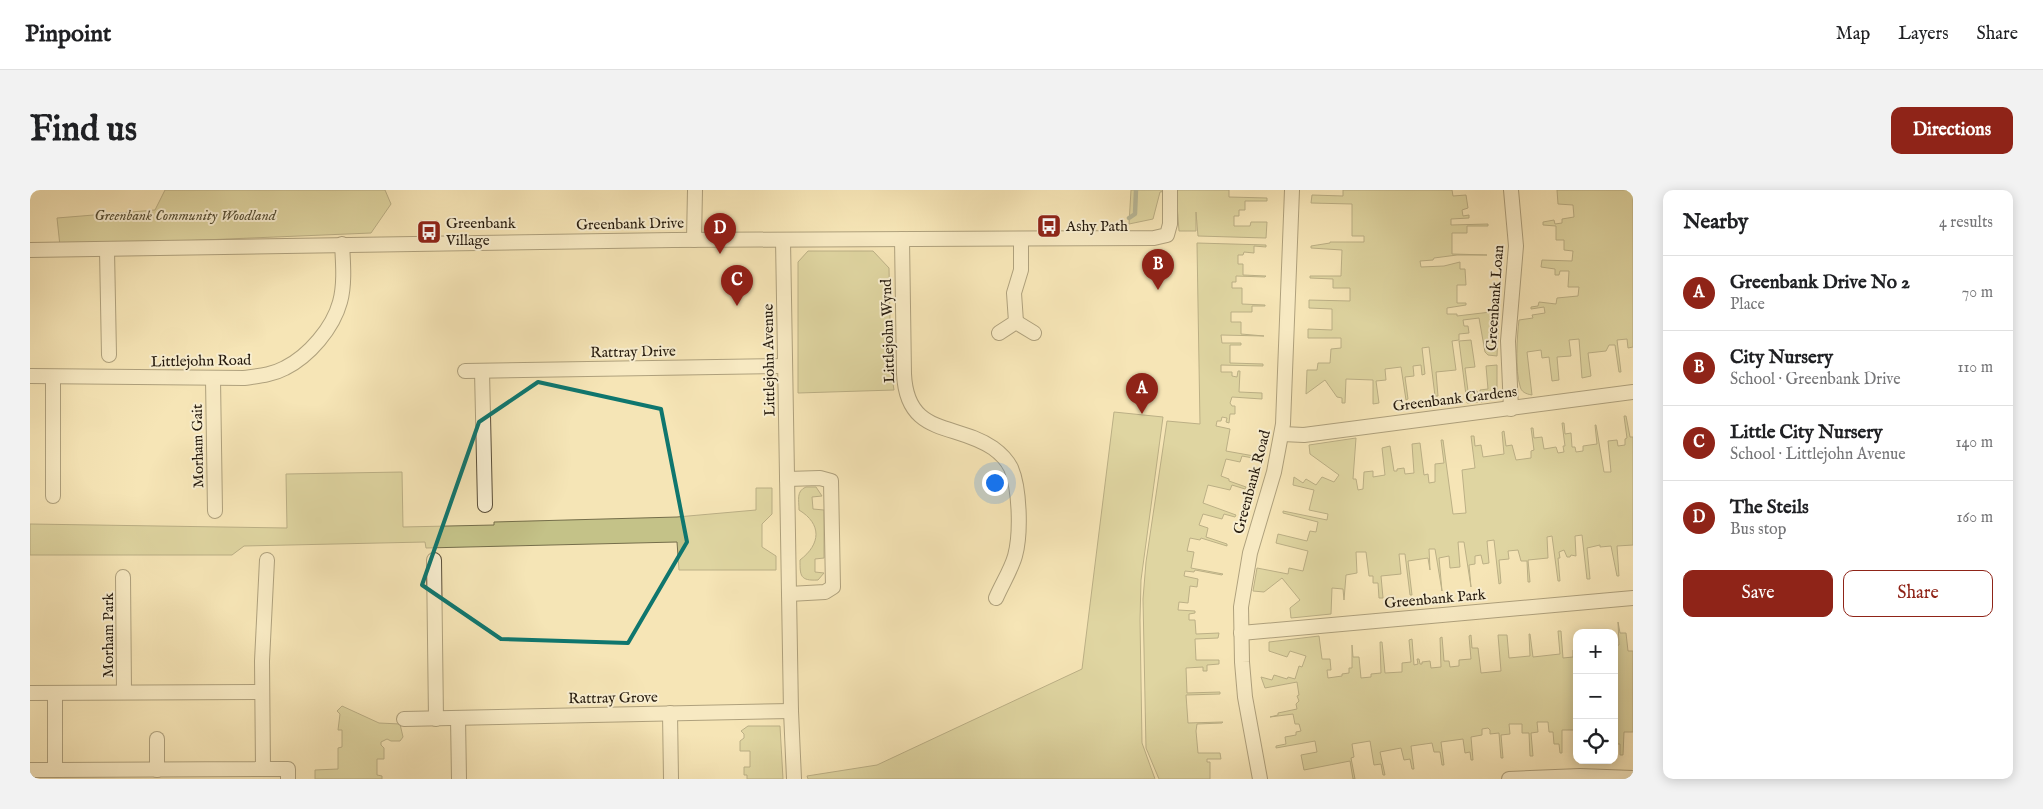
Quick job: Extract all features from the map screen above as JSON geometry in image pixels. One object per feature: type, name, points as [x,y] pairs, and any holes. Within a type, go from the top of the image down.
[{"type":"street","name":"Greenbank Drive","points":[[30,250],[694,240],[1154,238],[1167,235],[1170,224],[1170,190]]},
{"type":"street","name":"Greenbank Road","points":[[1260,779],[1245,697],[1241,633],[1242,602],[1248,561],[1274,472],[1282,434],[1286,395],[1292,190]]},
{"type":"street","name":"Greenbank Loan","points":[[1511,190],[1516,246],[1508,342],[1511,409]]},
{"type":"street","points":[[694,240],[695,195]]},
{"type":"street","name":"Littlejohn Wynd","points":[[902,239],[904,374],[905,387],[910,402],[923,418],[992,448],[1006,461],[1014,479],[1017,498],[1017,544],[1014,558],[996,598]]},
{"type":"street","points":[[1016,322],[1014,293],[1021,270],[1021,239]]},
{"type":"street","name":"Littlejohn Avenue","points":[[783,240],[791,711],[794,779]]},
{"type":"street","name":"Littlejohn Road","points":[[30,376],[213,379],[244,378],[269,374],[285,368],[300,358],[319,339],[334,318],[341,301],[343,280],[342,244]]},
{"type":"street","points":[[107,250],[109,355]]},
{"type":"street","points":[[999,333],[1016,322]]},
{"type":"street","points":[[1016,322],[1034,333]]},
{"type":"street","name":"Rattray Drive","points":[[465,371],[785,366]]},
{"type":"street","points":[[482,371],[485,505]]},
{"type":"street","points":[[53,377],[53,496]]},
{"type":"street","name":"Morham Gait","points":[[213,379],[216,512]]},
{"type":"street","name":"Greenbank Gardens","points":[[1282,434],[1300,435],[1633,392]]},
{"type":"street","points":[[787,479],[820,478],[831,481],[833,587],[825,592],[789,594]]},
{"type":"street","points":[[263,769],[262,661],[267,560]]},
{"type":"street","points":[[434,560],[436,719]]},
{"type":"street","name":"Morham Park","points":[[124,577],[124,692]]},
{"type":"street","name":"Greenbank Park","points":[[1241,633],[1633,598]]},
{"type":"street","points":[[30,693],[262,692]]},
{"type":"street","points":[[55,693],[55,770]]},
{"type":"street","name":"Rattray Grove","points":[[404,719],[791,711]]},
{"type":"street","points":[[670,713],[671,779]]},
{"type":"street","points":[[458,718],[460,779]]},
{"type":"street","points":[[157,738],[157,770]]},
{"type":"street","points":[[30,770],[55,770],[95,775],[157,770],[222,774],[263,769],[288,769],[288,779]]},
{"type":"street","points":[[1509,779],[1564,776],[1633,778]]},
{"type":"highlighted area","points":[[538,382],[661,409],[687,542],[628,643],[501,639],[422,585],[479,422]]},
{"type":"green space","name":"Greenbank Community Woodland","points":[[165,190],[385,190],[391,204],[371,233],[60,246],[57,218],[155,210]]},
{"type":"green space","points":[[1131,190],[1173,190],[1160,192],[1153,219],[1129,224]]},
{"type":"green space","points":[[1176,190],[1229,190],[1229,197],[1267,198],[1267,201],[1245,201],[1245,210],[1239,210],[1239,216],[1234,216],[1234,226],[1250,226],[1251,222],[1267,222],[1266,238],[1198,236],[1196,212],[1196,231],[1179,231]]},
{"type":"green space","points":[[1343,190],[1452,190],[1453,196],[1466,195],[1468,208],[1462,210],[1463,216],[1469,215],[1469,218],[1451,219],[1451,225],[1488,224],[1488,226],[1467,226],[1467,233],[1452,233],[1452,254],[1487,255],[1457,255],[1420,261],[1421,267],[1444,266],[1460,262],[1460,269],[1465,269],[1466,285],[1457,285],[1457,303],[1466,303],[1466,305],[1447,308],[1447,314],[1457,314],[1457,316],[1499,311],[1497,356],[1488,355],[1485,352],[1479,318],[1463,320],[1464,326],[1468,326],[1469,333],[1459,334],[1459,340],[1452,341],[1456,370],[1436,372],[1438,396],[1435,396],[1429,347],[1422,348],[1425,374],[1422,375],[1421,365],[1413,366],[1414,376],[1405,377],[1408,399],[1406,400],[1401,367],[1385,369],[1386,380],[1376,381],[1379,403],[1373,404],[1373,380],[1346,379],[1345,403],[1342,403],[1342,398],[1337,397],[1325,380],[1306,394],[1307,370],[1317,370],[1318,363],[1330,363],[1331,349],[1341,348],[1341,338],[1308,338],[1308,329],[1332,330],[1332,309],[1309,308],[1309,300],[1350,301],[1350,288],[1333,288],[1333,279],[1310,278],[1310,276],[1341,276],[1342,250],[1311,248],[1311,246],[1330,242],[1364,242],[1364,236],[1352,236],[1352,204],[1311,203],[1312,195],[1343,196]]},
{"type":"green space","points":[[1557,190],[1633,190],[1633,347],[1628,348],[1627,339],[1617,340],[1621,372],[1619,372],[1615,345],[1609,345],[1606,351],[1588,353],[1591,376],[1582,378],[1579,339],[1569,340],[1571,356],[1557,357],[1559,380],[1552,381],[1549,357],[1542,358],[1541,350],[1527,352],[1532,395],[1523,391],[1518,380],[1519,320],[1533,318],[1532,315],[1545,313],[1544,307],[1531,309],[1531,307],[1538,306],[1539,302],[1556,304],[1557,298],[1578,296],[1579,287],[1568,287],[1569,271],[1560,271],[1559,275],[1555,275],[1555,269],[1541,267],[1542,260],[1572,261],[1573,251],[1564,250],[1564,240],[1556,240],[1556,226],[1543,225],[1543,222],[1554,220],[1555,224],[1562,223],[1562,219],[1574,217],[1573,205],[1558,204]]},
{"type":"green space","points":[[1197,243],[1266,245],[1266,247],[1254,246],[1254,253],[1244,252],[1243,255],[1238,255],[1238,264],[1243,264],[1243,275],[1266,276],[1236,276],[1236,282],[1232,282],[1232,288],[1242,288],[1242,304],[1265,306],[1252,306],[1252,312],[1231,312],[1231,322],[1241,322],[1241,334],[1264,336],[1221,335],[1222,343],[1241,343],[1241,345],[1230,345],[1230,363],[1263,364],[1263,366],[1221,365],[1221,372],[1232,372],[1232,376],[1237,377],[1238,371],[1240,371],[1239,392],[1262,393],[1262,399],[1232,397],[1230,403],[1232,406],[1235,406],[1235,414],[1230,414],[1229,423],[1226,422],[1227,418],[1222,417],[1221,421],[1217,421],[1216,426],[1230,429],[1226,451],[1254,456],[1253,458],[1242,456],[1240,462],[1226,459],[1221,476],[1246,487],[1245,489],[1232,485],[1230,490],[1208,485],[1203,503],[1236,515],[1235,517],[1224,514],[1222,519],[1203,514],[1199,525],[1208,528],[1206,537],[1227,544],[1227,546],[1201,538],[1200,540],[1190,538],[1187,551],[1194,552],[1191,568],[1223,574],[1195,570],[1194,572],[1185,571],[1184,576],[1198,579],[1197,587],[1190,586],[1188,603],[1179,602],[1178,610],[1195,611],[1195,613],[1189,614],[1189,620],[1195,620],[1196,634],[1219,633],[1218,638],[1195,639],[1196,660],[1219,660],[1219,664],[1207,665],[1207,671],[1203,671],[1203,667],[1186,668],[1187,693],[1220,692],[1220,694],[1186,695],[1188,723],[1223,722],[1197,724],[1196,731],[1198,753],[1220,753],[1221,759],[1207,759],[1207,762],[1210,762],[1210,779],[1159,779],[1146,748],[1143,599],[1146,562],[1167,421],[1200,424]]},
{"type":"green space","points":[[808,251],[873,251],[889,268],[891,371],[894,390],[798,393],[798,262]]},
{"type":"green space","points":[[1471,340],[1475,367],[1465,368],[1468,391],[1477,391],[1478,402],[1467,403],[1459,341]]},
{"type":"green space","points":[[1497,365],[1497,395],[1490,400],[1481,402],[1480,390],[1488,389],[1486,366]]},
{"type":"green space","points":[[1114,412],[1163,417],[1141,580],[1140,620],[1142,743],[1155,779],[808,779],[807,776],[877,765],[1082,669]]},
{"type":"green space","points":[[1624,416],[1626,416],[1630,437],[1633,437],[1633,545],[1617,546],[1619,576],[1617,576],[1611,546],[1600,547],[1600,545],[1587,548],[1590,579],[1587,579],[1582,535],[1575,536],[1576,556],[1571,555],[1567,557],[1564,550],[1559,552],[1560,581],[1558,581],[1552,536],[1547,537],[1548,558],[1528,560],[1530,582],[1528,582],[1527,561],[1521,561],[1518,550],[1508,551],[1509,559],[1499,560],[1501,583],[1499,584],[1494,540],[1487,541],[1489,563],[1483,564],[1481,555],[1475,556],[1475,564],[1469,565],[1471,587],[1464,542],[1458,542],[1460,567],[1450,568],[1449,556],[1439,558],[1442,591],[1435,549],[1429,549],[1430,570],[1428,558],[1408,561],[1412,595],[1410,595],[1405,554],[1399,554],[1401,574],[1381,576],[1383,598],[1379,598],[1378,583],[1373,583],[1373,576],[1369,576],[1366,552],[1356,552],[1357,573],[1346,575],[1344,600],[1343,589],[1332,588],[1331,614],[1291,618],[1290,608],[1300,600],[1282,578],[1264,592],[1253,591],[1257,568],[1288,574],[1289,568],[1303,571],[1308,551],[1276,543],[1278,534],[1307,541],[1310,531],[1316,532],[1318,522],[1283,513],[1283,511],[1327,520],[1328,514],[1309,510],[1314,490],[1293,485],[1294,477],[1303,483],[1306,479],[1316,485],[1322,477],[1334,482],[1339,475],[1310,454],[1309,445],[1356,438],[1353,479],[1356,479],[1358,490],[1363,489],[1364,472],[1373,471],[1373,477],[1385,475],[1382,448],[1390,446],[1394,471],[1404,468],[1405,474],[1414,473],[1412,444],[1420,443],[1424,475],[1428,474],[1429,483],[1435,482],[1435,464],[1444,463],[1441,440],[1443,440],[1453,514],[1466,513],[1462,470],[1475,468],[1471,436],[1474,436],[1475,446],[1481,445],[1483,457],[1504,454],[1502,432],[1504,431],[1506,446],[1512,445],[1516,460],[1531,458],[1531,451],[1534,450],[1531,428],[1533,428],[1534,438],[1542,437],[1544,449],[1556,447],[1558,453],[1564,452],[1563,446],[1565,446],[1562,423],[1564,423],[1565,434],[1571,433],[1572,447],[1575,447],[1576,452],[1583,451],[1583,446],[1597,444],[1596,425],[1604,472],[1611,472],[1608,441],[1617,440],[1618,446],[1625,445],[1625,439],[1627,438]]},
{"type":"green space","points":[[402,472],[403,527],[494,525],[494,522],[677,517],[756,510],[756,488],[772,488],[772,514],[762,524],[762,547],[776,556],[776,570],[679,570],[677,542],[426,548],[425,542],[244,546],[232,555],[30,555],[30,524],[287,528],[286,474]]},
{"type":"green space","points":[[806,487],[816,487],[822,496],[812,497],[813,509],[824,510],[824,558],[815,559],[815,572],[824,573],[818,580],[804,578],[800,570],[800,560],[812,547],[816,534],[812,521],[799,510],[799,493]]},
{"type":"green space","points":[[1618,622],[1620,633],[1626,633],[1628,651],[1633,651],[1633,732],[1624,732],[1623,755],[1620,755],[1620,744],[1618,744]]},
{"type":"green space","points":[[1558,631],[1561,631],[1563,658],[1573,657],[1573,730],[1562,730],[1562,753],[1560,753],[1559,744],[1554,744],[1553,732],[1549,732],[1548,722],[1537,722],[1538,732],[1531,733],[1533,756],[1530,756],[1529,733],[1522,733],[1522,724],[1509,724],[1510,734],[1501,735],[1503,758],[1501,758],[1499,733],[1490,734],[1488,728],[1482,729],[1482,735],[1471,737],[1473,760],[1471,760],[1470,752],[1465,753],[1463,739],[1441,742],[1444,765],[1442,765],[1440,752],[1434,752],[1432,743],[1411,746],[1414,769],[1412,769],[1410,759],[1404,760],[1401,748],[1380,752],[1385,775],[1383,775],[1381,764],[1374,765],[1370,741],[1352,744],[1354,757],[1351,758],[1355,779],[1353,779],[1350,761],[1304,770],[1301,755],[1317,752],[1315,741],[1276,748],[1276,746],[1286,744],[1285,737],[1296,735],[1296,732],[1301,731],[1299,724],[1295,724],[1293,714],[1270,717],[1278,715],[1278,713],[1297,709],[1296,704],[1299,701],[1297,696],[1299,695],[1297,682],[1265,688],[1261,677],[1272,680],[1274,675],[1295,679],[1299,666],[1302,667],[1306,656],[1290,651],[1287,657],[1269,651],[1269,642],[1319,636],[1322,659],[1330,659],[1331,670],[1327,670],[1328,678],[1349,673],[1349,668],[1352,668],[1352,645],[1353,657],[1359,657],[1361,678],[1381,673],[1380,642],[1382,642],[1385,673],[1402,672],[1402,663],[1411,662],[1409,640],[1412,639],[1414,665],[1418,664],[1417,659],[1419,659],[1420,664],[1430,661],[1431,668],[1441,667],[1440,638],[1442,637],[1444,661],[1449,661],[1450,667],[1459,666],[1459,660],[1471,659],[1469,636],[1471,635],[1472,648],[1478,648],[1481,673],[1501,671],[1498,635],[1507,635],[1509,658],[1530,656],[1529,634],[1533,657],[1560,654]]},
{"type":"green space","points":[[342,706],[379,723],[400,724],[403,737],[400,741],[387,739],[381,742],[384,748],[384,759],[377,759],[377,775],[382,776],[382,779],[315,779],[315,770],[338,769],[338,748],[342,747],[342,730],[338,730],[340,714],[337,711]]},
{"type":"green space","points":[[748,726],[780,726],[783,779],[747,779],[747,775],[744,775],[744,767],[750,767],[750,751],[740,751],[740,741],[744,738],[744,734],[741,731]]},
{"type":"waterway","points":[[1129,218],[1135,214],[1136,190]]},
{"type":"place","name":"Ashy Path","points":[[1049,226]]},
{"type":"place","name":"Greenbank Village","points":[[429,232]]},
{"type":"place","name":"The Steils","points":[[720,254]]},
{"type":"place","name":"City Nursery","points":[[1158,290]]},
{"type":"place","name":"Little City Nursery","points":[[737,306]]},
{"type":"place","name":"Greenbank Drive No 2","points":[[1142,414]]}]
